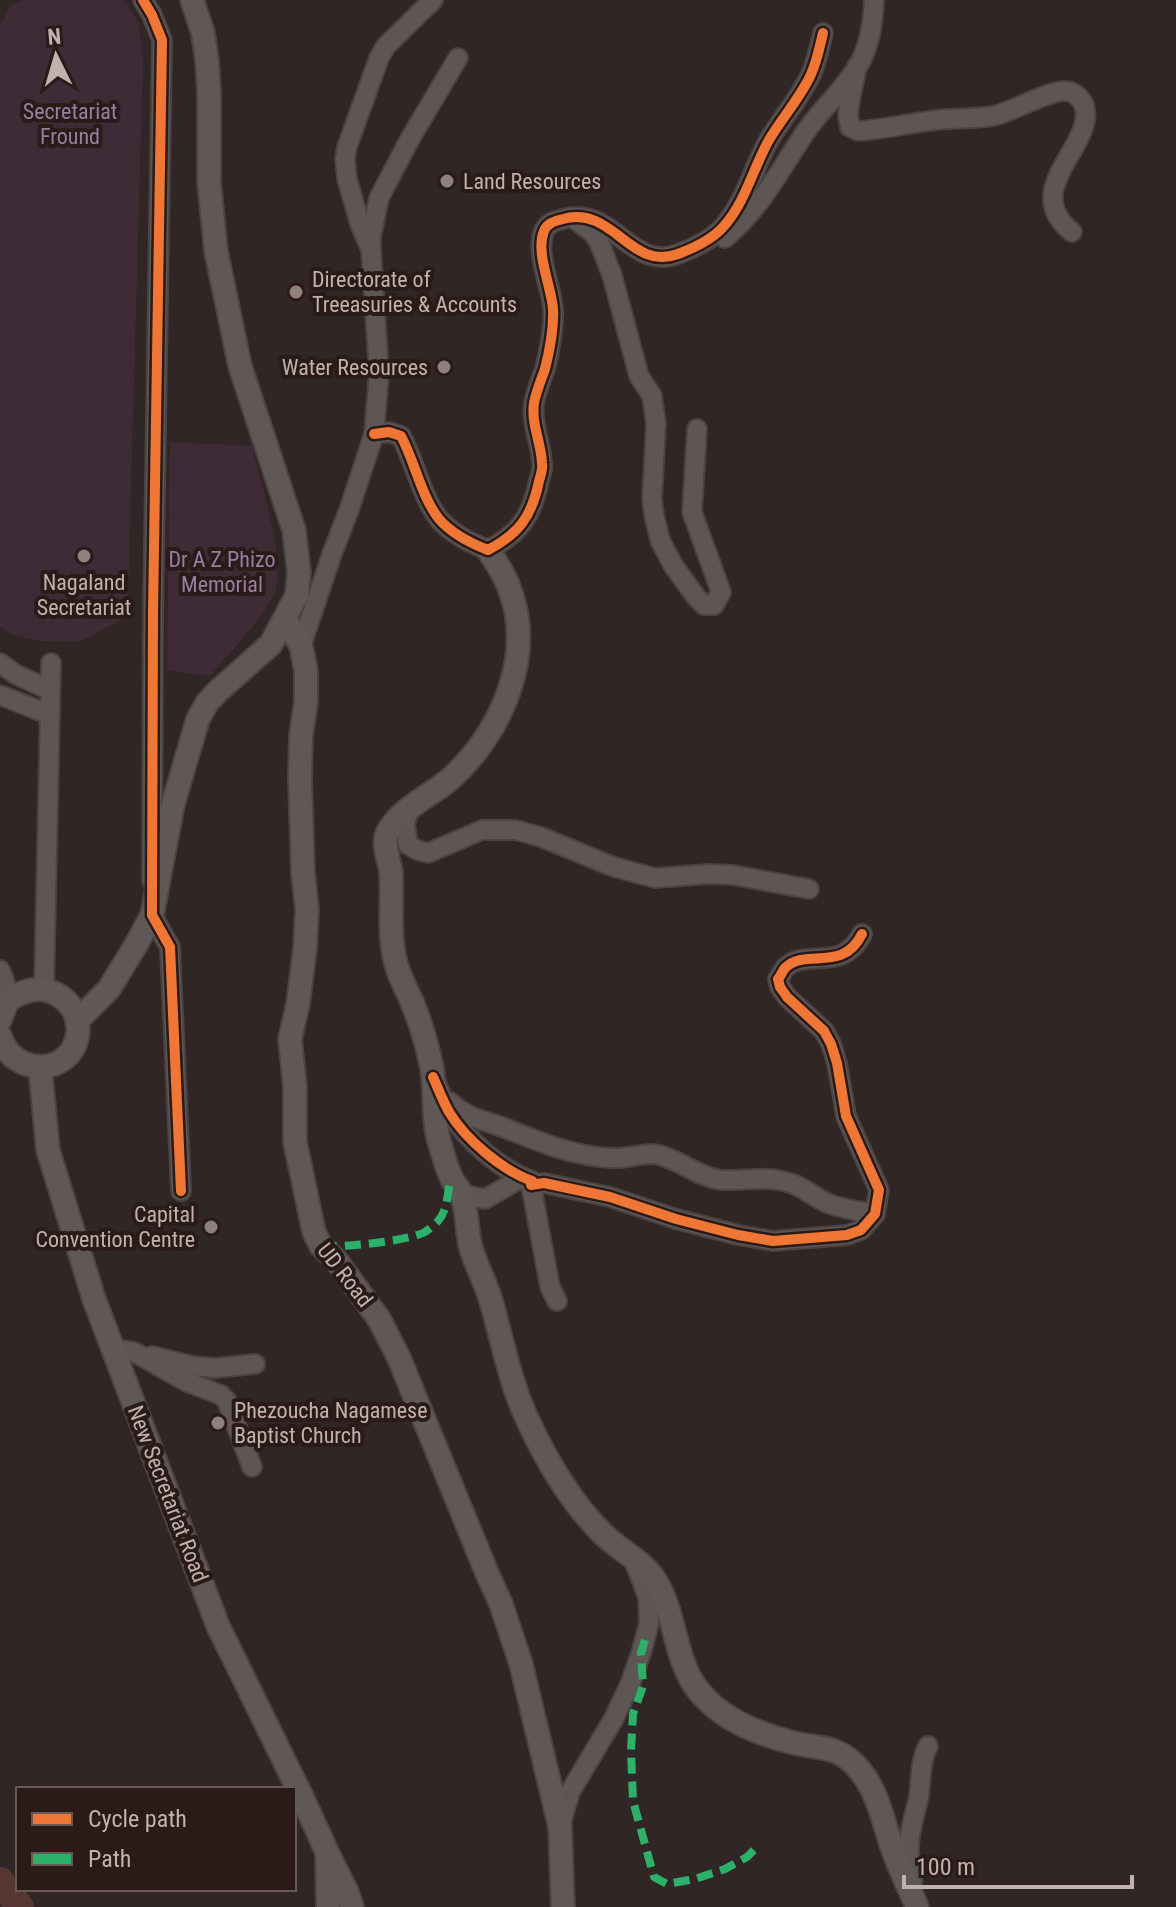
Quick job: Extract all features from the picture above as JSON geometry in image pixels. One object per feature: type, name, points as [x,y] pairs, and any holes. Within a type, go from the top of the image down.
[{"type":"main road","points":[[77,1021],[109,989],[152,915],[173,804],[198,719],[217,692],[271,644],[297,595],[298,552],[290,516],[240,366],[216,251],[209,182],[207,61],[203,33],[192,0]]},
{"type":"main road","points":[[488,550],[510,587],[516,612],[518,641],[515,669],[505,700],[493,728],[476,754],[449,780],[397,820],[386,839],[391,876],[391,941],[397,968],[414,1006],[437,1086],[434,1114],[438,1137],[451,1179],[461,1194],[471,1248],[529,1424],[560,1480],[587,1517],[603,1535],[648,1570],[656,1581],[691,1681],[703,1697],[742,1724],[793,1743],[832,1749],[847,1757],[878,1799],[896,1857],[914,1900]]},
{"type":"main road","name":"UD Road","points":[[285,618],[301,646],[306,671],[300,779],[307,909],[298,1004],[290,1039],[295,1087],[295,1142],[314,1232],[321,1246],[336,1260],[379,1319],[399,1358],[501,1604],[521,1664],[560,1827],[563,1907]]},
{"type":"main road","points":[[0,1036],[14,1059],[22,1064],[40,1067],[58,1062],[72,1049],[78,1031],[74,1012],[63,998],[44,989],[27,991],[4,1010]]},
{"type":"main road","name":"New Secretariat Road","points":[[40,1067],[48,1150],[94,1299],[123,1350],[218,1626],[327,1852],[328,1907]]},
{"type":"main road","points":[[327,1852],[352,1907]]},
{"type":"street","points":[[143,0],[162,40],[152,628],[152,915],[170,947],[181,1191]]},
{"type":"street","points":[[371,250],[347,179],[347,147],[386,46],[433,0]]},
{"type":"street","points":[[374,434],[389,432],[401,436],[426,496],[440,519],[467,542],[488,550],[507,540],[525,521],[537,494],[543,465],[533,416],[534,401],[552,338],[553,306],[545,277],[542,243],[544,231],[550,222],[571,217],[592,218],[640,252],[656,256],[699,252],[714,247],[741,225],[772,185],[804,133],[857,66],[873,24],[874,0]]},
{"type":"street","points":[[674,255],[722,229],[734,212],[768,141],[806,84],[816,62],[823,33]]},
{"type":"street","points":[[301,646],[374,434],[379,373],[371,237],[379,198],[458,58]]},
{"type":"street","points":[[857,66],[848,116],[850,127],[858,131],[986,117],[1016,109],[1054,93],[1067,90],[1076,95],[1084,104],[1081,134],[1066,158],[1052,200],[1062,224],[1072,232]]},
{"type":"street","points":[[571,217],[593,233],[599,242],[612,275],[639,376],[652,396],[656,424],[652,499],[660,540],[696,597],[704,605],[714,605],[721,592],[692,512],[697,429]]},
{"type":"street","points":[[0,663],[15,674],[50,690]]},
{"type":"street","points":[[44,989],[51,663]]},
{"type":"street","points":[[0,695],[50,715]]},
{"type":"street","points":[[409,810],[405,825],[408,845],[428,853],[482,830],[516,830],[614,867],[655,878],[733,875],[809,889]]},
{"type":"street","points":[[437,1086],[450,1114],[489,1157],[527,1181],[610,1197],[676,1219],[773,1241],[847,1235],[861,1230],[875,1214],[879,1190],[846,1116],[831,1044],[824,1031],[787,997],[778,979],[786,967],[798,960],[844,954],[858,943],[862,934]]},
{"type":"street","points":[[0,970],[4,979],[4,1010]]},
{"type":"street","points":[[437,1086],[462,1113],[475,1120],[570,1152],[624,1159],[653,1154],[720,1180],[785,1181],[830,1204],[875,1214]]},
{"type":"street","points":[[461,1194],[485,1199],[527,1181]]},
{"type":"street","points":[[527,1181],[550,1287],[557,1301]]},
{"type":"street","points":[[123,1350],[192,1366],[215,1368],[255,1364]]},
{"type":"street","points":[[123,1350],[221,1395],[227,1401],[252,1467]]},
{"type":"street","points":[[560,1827],[570,1792],[613,1720],[642,1650],[649,1623],[648,1597],[634,1560]]},
{"type":"street","points":[[914,1900],[910,1832],[918,1800],[923,1755],[928,1746]]},
{"type":"green space","name":"Secretariat Fround","points":[[22,0],[126,2],[139,24],[143,62],[128,593],[123,619],[79,642],[40,641],[12,635],[0,626],[0,25],[11,5]]},
{"type":"green space","name":"Dr A Z Phizo Memorial","points":[[170,442],[252,446],[275,542],[275,592],[255,624],[210,676],[167,670]]},
{"type":"waterway","points":[[0,1881],[20,1907]]},
{"type":"marked path","points":[[321,1246],[373,1243],[423,1233],[441,1217],[451,1179]]},
{"type":"marked path","points":[[645,1640],[641,1653],[643,1686],[633,1714],[631,1750],[633,1801],[654,1877],[667,1884],[695,1879],[725,1869],[747,1857],[756,1848]]},
{"type":"cycle path","points":[[143,0],[162,40],[153,612],[152,915],[170,947],[181,1191]]},
{"type":"cycle path","points":[[374,434],[389,432],[401,436],[427,500],[439,519],[450,529],[488,550],[516,530],[528,514],[542,470],[533,411],[547,362],[553,324],[552,301],[541,250],[545,228],[563,219],[581,217],[596,221],[647,254],[661,257],[678,254],[709,239],[732,216],[769,140],[806,84],[823,33]]},
{"type":"cycle path","points":[[433,1077],[449,1112],[465,1133],[497,1162],[532,1181],[531,1185],[544,1183],[610,1197],[676,1219],[773,1241],[847,1235],[861,1230],[875,1214],[879,1190],[846,1116],[831,1044],[824,1031],[787,997],[778,979],[785,968],[794,962],[844,953],[854,946],[862,934]]},
{"type":"place","name":"Land Resources","points":[[447,181]]},
{"type":"place","name":"Directorate of Treeasuries & Accounts","points":[[296,292]]},
{"type":"place","name":"Water Resources","points":[[444,367]]},
{"type":"place","name":"Nagaland Secretariat","points":[[84,556]]},
{"type":"place","name":"Capital Convention Centre","points":[[211,1227]]},
{"type":"place","name":"Phezoucha Nagamese Baptist Church","points":[[218,1423]]}]
